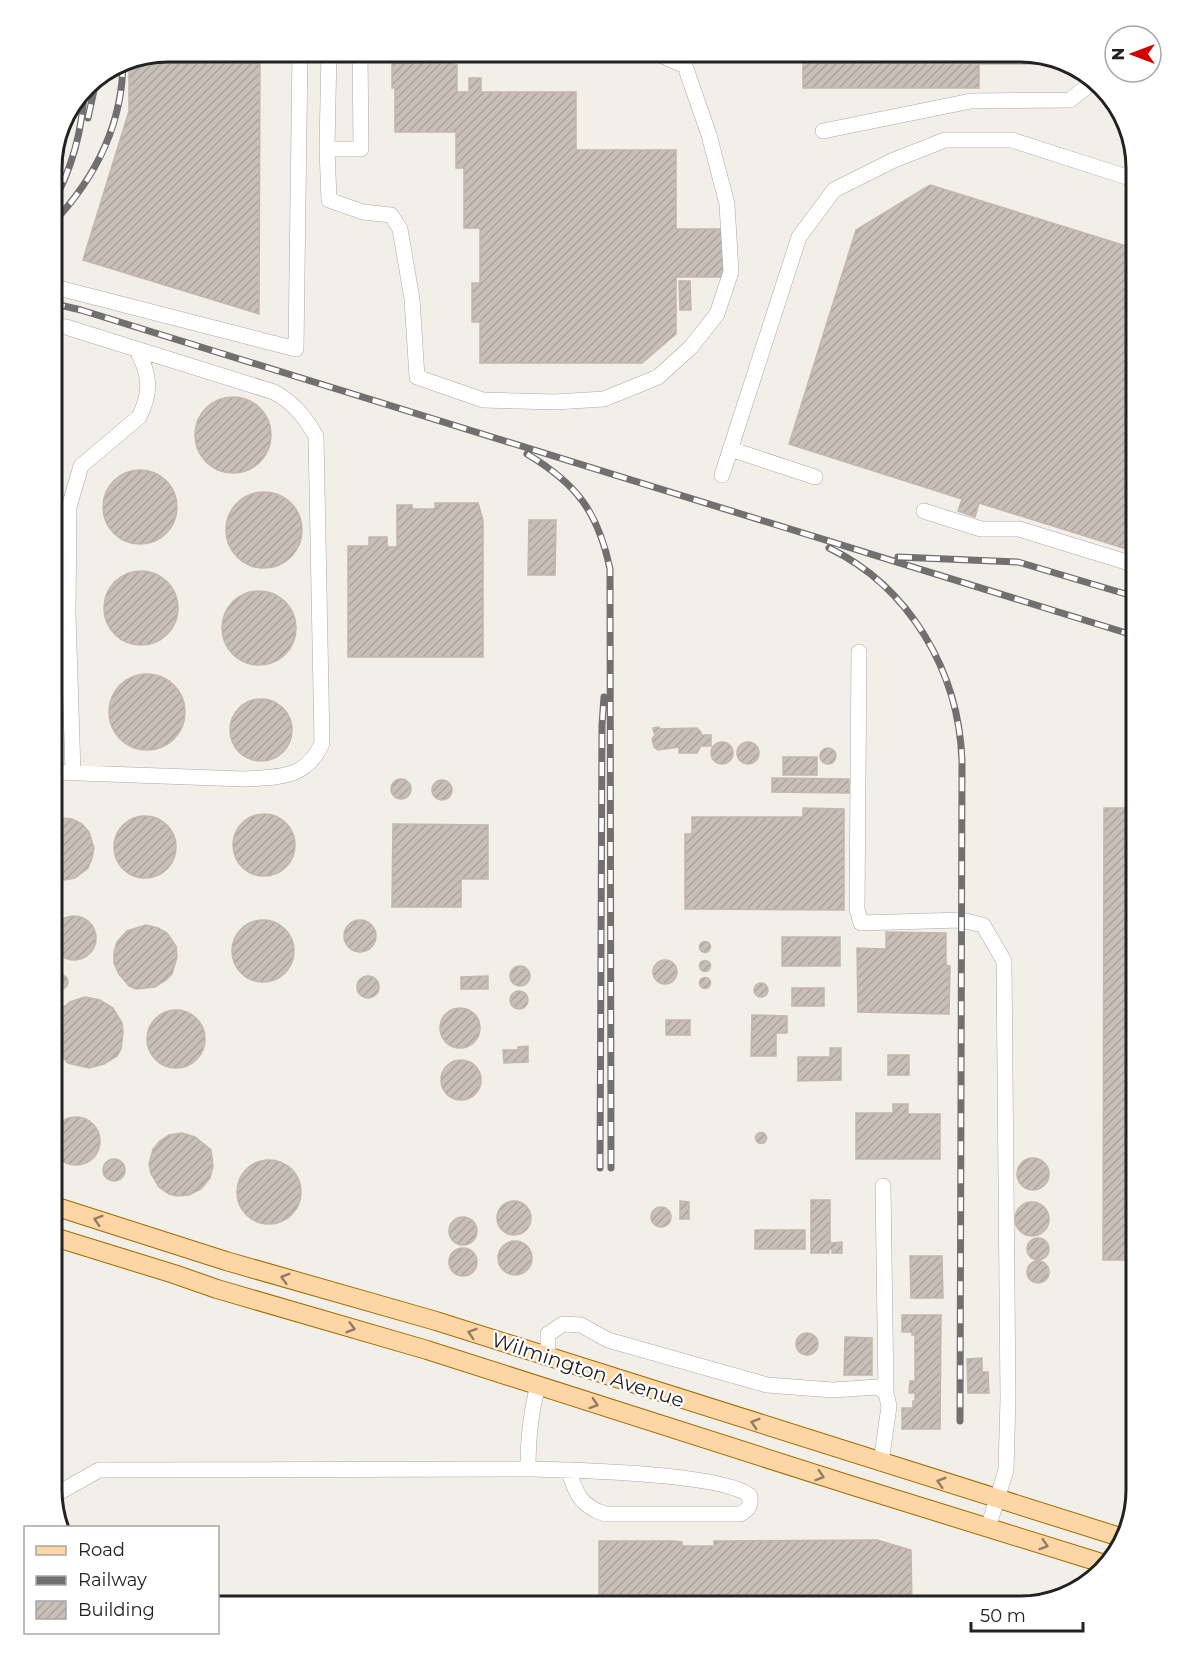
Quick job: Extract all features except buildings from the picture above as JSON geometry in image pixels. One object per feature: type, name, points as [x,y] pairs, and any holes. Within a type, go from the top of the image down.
[{"type":"main road","name":"Wilmington Avenue","points":[[62,1209],[226,1261],[436,1322],[1115,1535]]},
{"type":"main road","name":"Wilmington Avenue","points":[[62,1239],[217,1289],[427,1350],[1097,1562]]},
{"type":"main road","points":[[538,1386],[548,1357]]},
{"type":"street","points":[[62,289],[296,349],[300,62]]},
{"type":"street","points":[[329,62],[327,149],[329,200],[363,212],[391,215],[400,229],[412,299],[417,377],[483,400],[555,402],[604,399],[658,377],[691,347],[717,314],[731,272],[727,204],[710,135],[693,87],[685,66],[676,62]]},
{"type":"street","points":[[327,149],[361,149],[360,62]]},
{"type":"street","points":[[823,131],[971,101],[1070,100],[1087,86]]},
{"type":"street","points":[[722,475],[799,237],[834,190],[894,160],[945,140],[1012,140],[1126,177]]},
{"type":"street","points":[[62,326],[274,392],[304,415],[316,436],[322,743],[316,756],[306,767],[272,778],[62,772]]},
{"type":"street","points":[[73,773],[68,615],[69,507],[81,466],[138,417],[144,406],[148,377],[136,349]]},
{"type":"street","points":[[730,449],[815,477]]},
{"type":"street","points":[[924,511],[981,529],[1019,529],[1126,562]]},
{"type":"street","points":[[62,615],[68,615]]},
{"type":"street","points":[[860,652],[856,909],[861,923],[962,920],[983,925],[1004,961],[1008,1390],[1006,1470],[988,1528]]},
{"type":"street","points":[[881,1463],[889,1406],[886,1393],[883,1186]]},
{"type":"street","points":[[548,1357],[548,1334],[563,1324],[581,1325],[608,1340],[767,1385],[833,1390],[878,1387],[886,1393]]},
{"type":"street","points":[[528,1470],[531,1416],[538,1386]]},
{"type":"street","points":[[62,1491],[99,1470],[568,1470],[720,1484],[743,1491],[750,1497],[750,1504],[747,1511],[740,1514],[605,1514],[585,1504],[577,1495],[568,1470]]},
{"type":"railway","points":[[62,213],[81,189],[104,150],[118,107],[122,72]]},
{"type":"railway","points":[[88,118],[93,93]]},
{"type":"railway","points":[[62,183],[75,150],[83,104]]},
{"type":"railway","points":[[62,306],[1126,633]]},
{"type":"railway","points":[[527,454],[559,477],[583,501],[599,531],[610,569],[611,1168]]},
{"type":"railway","points":[[829,548],[858,565],[884,585],[906,609],[925,636],[940,665],[959,728],[962,761],[960,1421]]},
{"type":"railway","points":[[898,557],[1018,562],[1126,594]]},
{"type":"railway","points":[[600,1168],[604,697]]}]
